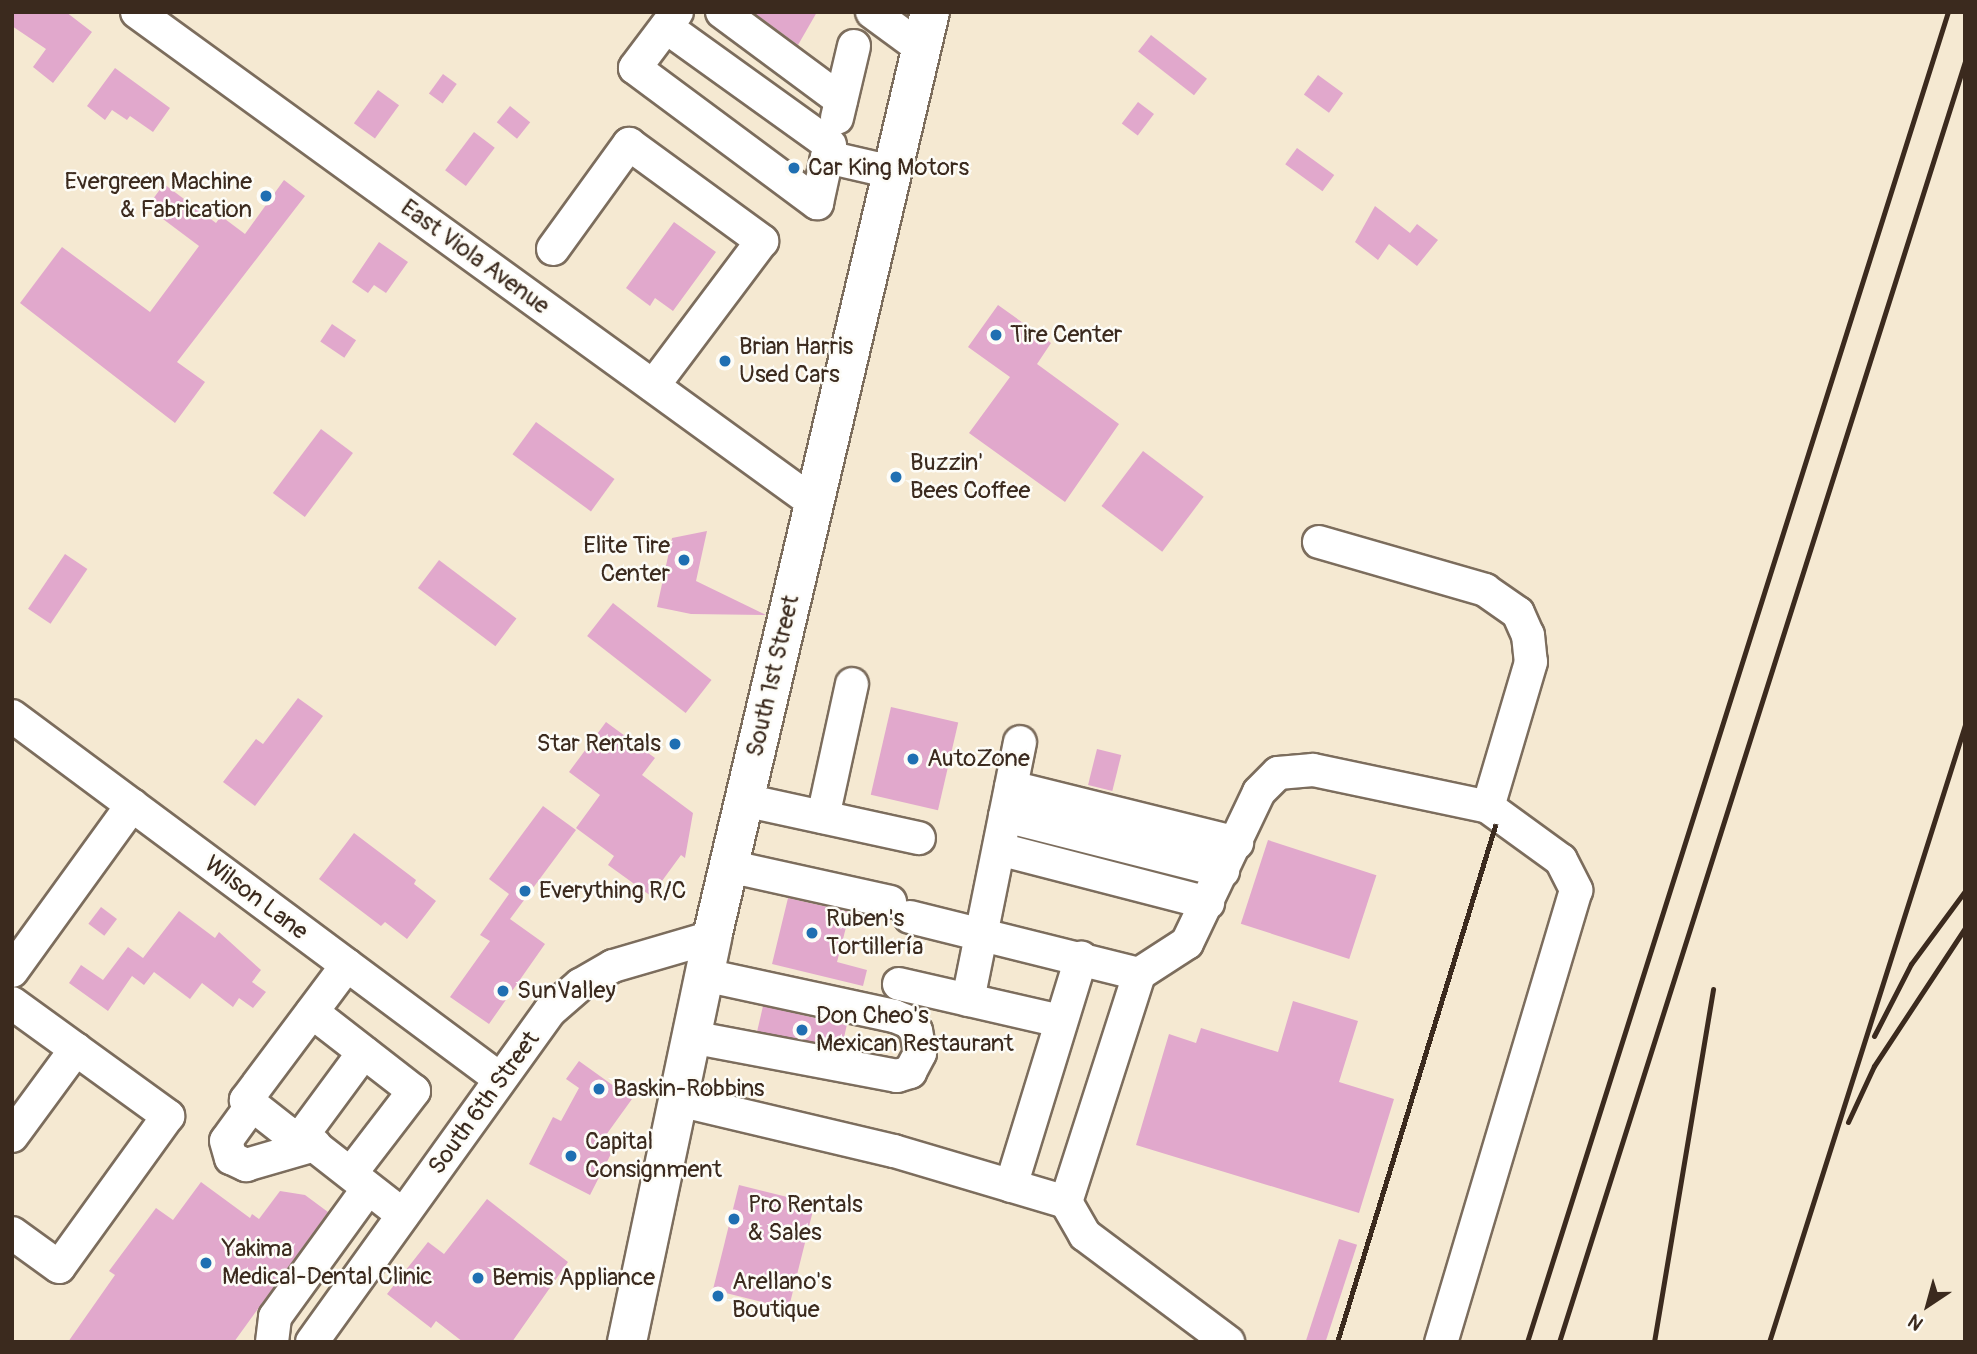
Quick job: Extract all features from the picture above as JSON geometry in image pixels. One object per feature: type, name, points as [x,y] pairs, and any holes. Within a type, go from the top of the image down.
[{"type":"main road","name":"South 1st Street","points":[[627,1342],[712,937],[925,30]]},
{"type":"street","name":"East Viola Avenue","points":[[137,12],[813,502]]},
{"type":"street","points":[[722,12],[841,100]]},
{"type":"street","points":[[872,12],[925,30]]},
{"type":"street","points":[[854,46],[841,100],[829,151],[817,203],[635,68],[671,20],[829,151],[892,172]]},
{"type":"street","points":[[553,249],[629,144],[762,241],[653,386]]},
{"type":"street","points":[[1320,542],[1485,590],[1518,613],[1528,635],[1531,662],[1488,807]]},
{"type":"street","points":[[823,817],[852,684]]},
{"type":"street","name":"Wilson Lane","points":[[12,716],[500,1079]]},
{"type":"street","points":[[968,1000],[1020,742]]},
{"type":"street","points":[[1066,1202],[1139,974],[1187,943],[1259,792],[1278,773],[1313,770],[1488,807],[1561,860],[1576,890],[1441,1342]]},
{"type":"street","points":[[744,800],[919,838]]},
{"type":"street","points":[[1008,802],[1237,843]]},
{"type":"street","points":[[1008,802],[1223,871]]},
{"type":"street","points":[[12,971],[132,805]]},
{"type":"street","points":[[999,849],[1208,903]]},
{"type":"street","points":[[729,866],[1139,974]]},
{"type":"street","name":"South 6th Street","points":[[313,1342],[550,1011],[580,985],[650,952],[712,937]]},
{"type":"street","points":[[1011,1186],[1081,958]]},
{"type":"street","points":[[347,965],[246,1100],[288,1133],[309,1141],[403,1216]]},
{"type":"street","points":[[691,1037],[897,1076],[910,1072],[920,1053],[916,1031],[901,1019],[704,975]]},
{"type":"street","points":[[899,984],[1061,1021]]},
{"type":"street","points":[[12,1003],[168,1116],[59,1267],[12,1233]]},
{"type":"street","points":[[272,1342],[275,1317],[414,1091],[312,1012]]},
{"type":"street","points":[[12,1136],[76,1049]]},
{"type":"street","points":[[251,1105],[226,1141],[231,1158],[246,1165],[309,1141],[364,1052]]},
{"type":"street","points":[[678,1100],[894,1151],[1066,1202],[1085,1235],[1228,1342]]},
{"type":"building","points":[[12,12],[66,12],[92,32],[53,83],[33,67],[46,49],[12,26]]},
{"type":"building","points":[[753,12],[817,12],[798,45]]},
{"type":"building","points":[[1151,35],[1207,79],[1194,95],[1138,52]]},
{"type":"building","points":[[115,68],[170,108],[153,132],[130,116],[127,120],[112,110],[105,120],[87,106]]},
{"type":"building","points":[[443,74],[457,84],[443,103],[429,93]]},
{"type":"building","points":[[1318,75],[1343,93],[1329,113],[1304,94]]},
{"type":"building","points":[[378,90],[399,105],[375,138],[354,123]]},
{"type":"building","points":[[1138,102],[1154,114],[1138,136],[1122,124]]},
{"type":"building","points":[[510,106],[530,122],[517,139],[497,122]]},
{"type":"building","points":[[474,132],[495,148],[466,186],[445,170]]},
{"type":"building","points":[[1297,148],[1334,175],[1322,191],[1285,164]]},
{"type":"building","points":[[284,180],[305,196],[177,362],[205,382],[175,423],[20,303],[62,247],[150,312],[199,246],[147,207],[164,184],[216,223],[221,216],[245,234]]},
{"type":"building","points":[[1375,206],[1410,233],[1417,224],[1438,240],[1417,266],[1389,244],[1378,260],[1355,242]]},
{"type":"building","points":[[674,222],[716,252],[673,311],[655,298],[650,306],[626,288]]},
{"type":"building","points":[[379,242],[408,262],[386,293],[374,285],[368,293],[352,282]]},
{"type":"building","points":[[998,305],[1051,343],[1037,364],[1119,424],[1065,502],[969,433],[1010,377],[968,347]]},
{"type":"building","points":[[332,324],[356,340],[344,358],[320,341]]},
{"type":"building","points":[[536,422],[614,479],[591,511],[512,454]]},
{"type":"building","points":[[321,429],[353,453],[305,517],[273,493]]},
{"type":"building","points":[[1143,451],[1204,497],[1162,552],[1101,506]]},
{"type":"building","name":"Elite Tire Center","points":[[707,531],[696,581],[766,615],[691,614],[657,607],[672,538]]},
{"type":"building","points":[[65,554],[87,569],[50,624],[28,609]]},
{"type":"building","points":[[439,560],[516,618],[495,646],[418,588]]},
{"type":"building","points":[[613,603],[712,680],[686,713],[587,636]]},
{"type":"building","points":[[298,698],[323,716],[255,806],[223,782],[256,739],[263,744]]},
{"type":"building","name":"AutoZone","points":[[891,707],[958,723],[938,810],[871,795]]},
{"type":"building","points":[[606,722],[655,758],[642,775],[693,813],[685,858],[681,855],[651,896],[608,865],[614,856],[576,828],[600,795],[569,772]]},
{"type":"building","points":[[1097,749],[1121,755],[1112,791],[1088,785]]},
{"type":"building","points":[[543,806],[576,830],[510,919],[545,944],[489,1024],[450,997],[490,941],[480,935],[509,894],[489,879]]},
{"type":"building","points":[[354,833],[416,880],[414,884],[436,901],[407,939],[385,922],[381,926],[319,879]]},
{"type":"building","points":[[1268,840],[1376,875],[1349,959],[1241,924]]},
{"type":"building","name":"Ruben's Tortillería","points":[[788,898],[850,912],[837,962],[867,970],[863,986],[772,964]]},
{"type":"building","points":[[101,907],[117,919],[104,936],[88,924]]},
{"type":"building","points":[[179,911],[215,938],[219,932],[261,970],[252,982],[266,992],[253,1008],[239,998],[233,1007],[202,983],[190,999],[154,972],[144,985],[132,976],[108,1011],[69,983],[81,965],[103,980],[128,947],[143,958]]},
{"type":"building","points":[[1293,1001],[1358,1021],[1339,1082],[1394,1099],[1359,1213],[1136,1145],[1169,1034],[1196,1043],[1201,1028],[1278,1052]]},
{"type":"building","points":[[763,1006],[847,1025],[841,1051],[757,1031]]},
{"type":"building","points":[[579,1061],[632,1099],[601,1142],[614,1148],[590,1195],[529,1164],[553,1117],[561,1121],[579,1088],[566,1079]]},
{"type":"building","name":"Yakima Medical-Dental Clinic","points":[[201,1182],[250,1218],[252,1214],[259,1219],[280,1191],[305,1195],[328,1212],[234,1342],[68,1342],[115,1275],[109,1271],[156,1208],[173,1220]]},
{"type":"building","points":[[739,1185],[815,1204],[789,1309],[713,1290]]},
{"type":"building","name":"Bemis Appliance","points":[[487,1199],[568,1262],[512,1342],[463,1342],[436,1321],[431,1328],[387,1294],[428,1242],[444,1254]]},
{"type":"building","points":[[1339,1239],[1357,1245],[1326,1342],[1306,1342]]},
{"type":"railway","points":[[1527,1342],[1948,12]]},
{"type":"railway","points":[[1559,1342],[1965,61]]},
{"type":"railway","points":[[1769,1342],[1965,725]]},
{"type":"railway","points":[[1337,1342],[1495,826]]},
{"type":"railway","points":[[1874,1036],[1911,964],[1965,891]]},
{"type":"railway","points":[[1848,1122],[1874,1066],[1965,928]]},
{"type":"railway","points":[[1654,1342],[1713,989]]},
{"type":"place","name":"Car King Motors","points":[[794,168]]},
{"type":"place","name":"Evergreen Machine & Fabrication","points":[[266,196]]},
{"type":"place","name":"Tire Center","points":[[996,335]]},
{"type":"place","name":"Brian Harris Used Cars","points":[[725,361]]},
{"type":"place","name":"Buzzin' Bees Coffee","points":[[896,477]]},
{"type":"place","name":"Elite Tire Center","points":[[684,560]]},
{"type":"place","name":"Star Rentals","points":[[675,744]]},
{"type":"place","name":"AutoZone","points":[[913,759]]},
{"type":"place","name":"Everything R/C","points":[[525,891]]},
{"type":"place","name":"Ruben's Tortillería","points":[[812,933]]},
{"type":"place","name":"SunValley","points":[[503,991]]},
{"type":"place","name":"Don Cheo's Mexican Restaurant","points":[[802,1030]]},
{"type":"place","name":"Baskin-Robbins","points":[[599,1089]]},
{"type":"place","name":"Capital Consignment","points":[[571,1156]]},
{"type":"place","name":"Pro Rentals & Sales","points":[[734,1219]]},
{"type":"place","name":"Yakima Medical-Dental Clinic","points":[[206,1263]]},
{"type":"place","name":"Bemis Appliance","points":[[478,1278]]},
{"type":"place","name":"Arellano's Boutique","points":[[718,1296]]}]
